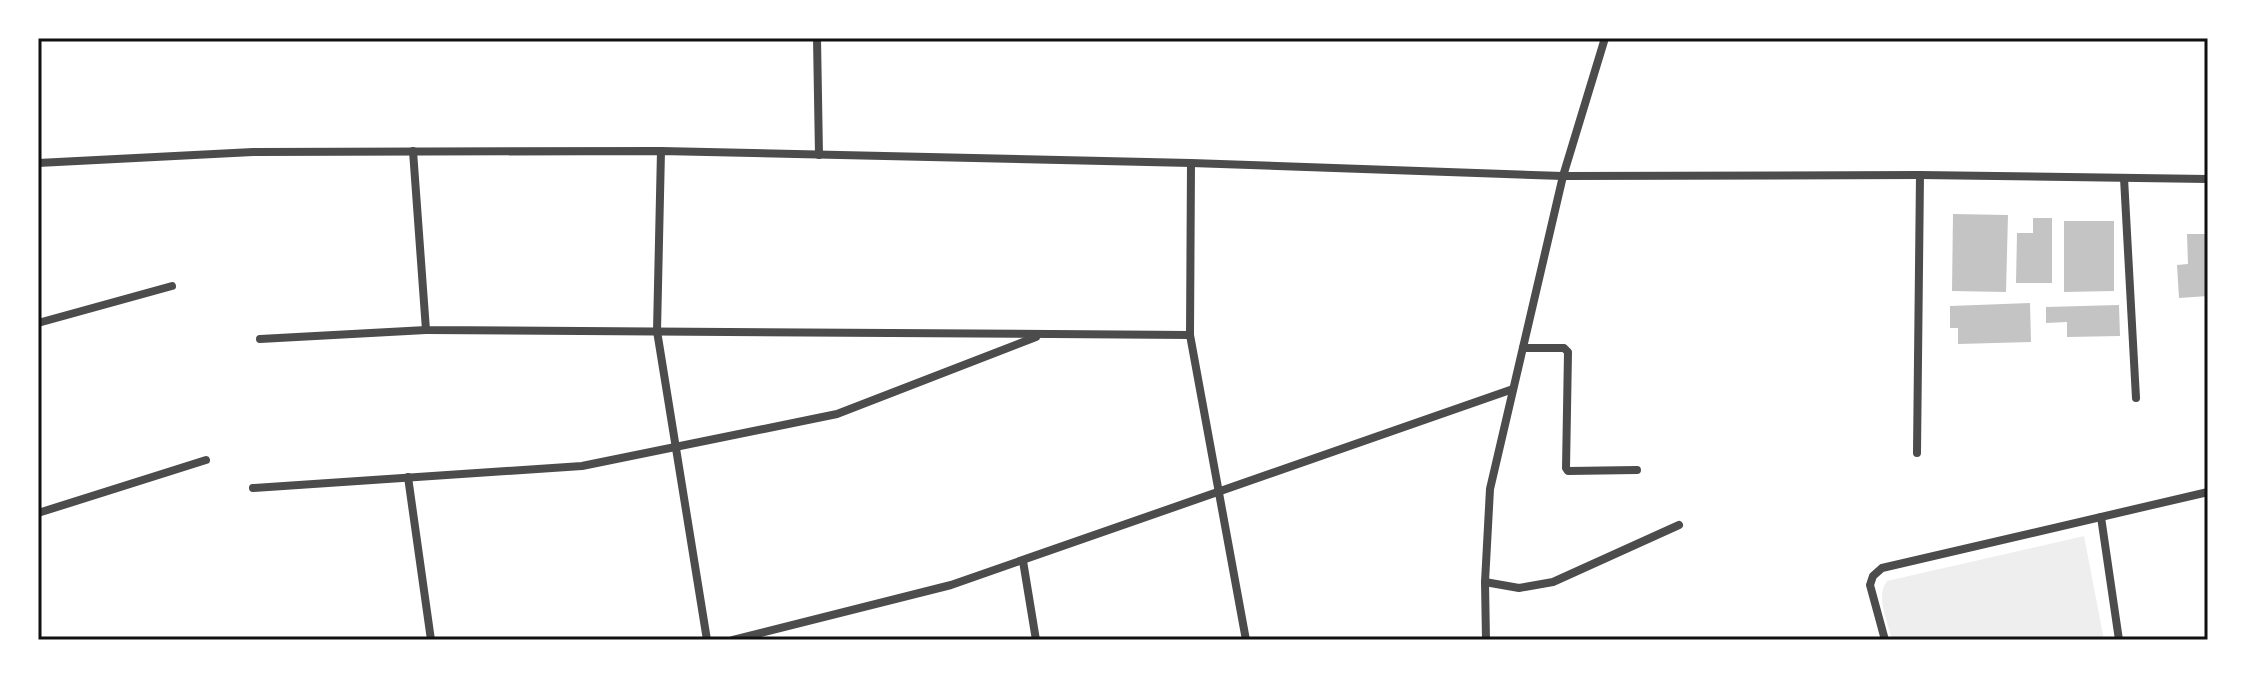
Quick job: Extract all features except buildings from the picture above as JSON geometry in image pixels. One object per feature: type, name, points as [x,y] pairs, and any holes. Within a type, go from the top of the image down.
[{"type":"street","points":[[817,38],[819,155]]},
{"type":"street","points":[[1486,640],[1485,582],[1490,489],[1563,176],[1605,38]]},
{"type":"street","points":[[413,151],[426,330]]},
{"type":"street","points":[[661,151],[657,331],[707,640]]},
{"type":"street","points":[[38,163],[253,152],[661,151],[1191,163],[1563,176],[1920,175],[2208,179]]},
{"type":"street","points":[[1191,163],[1190,335],[1246,640]]},
{"type":"street","points":[[1917,453],[1920,175]]},
{"type":"street","points":[[2124,178],[2136,398]]},
{"type":"street","points":[[38,323],[172,286]]},
{"type":"street","points":[[260,339],[426,330],[1190,335]]},
{"type":"street","points":[[253,488],[582,466],[837,414],[1043,334]]},
{"type":"street","points":[[1523,348],[1564,348],[1568,352],[1568,471],[1637,470]]},
{"type":"street","points":[[733,640],[951,585],[1513,389]]},
{"type":"street","points":[[38,513],[206,460]]},
{"type":"street","points":[[408,477],[431,640]]},
{"type":"street","points":[[1885,640],[1870,585],[1873,576],[1882,568],[2208,492]]},
{"type":"street","points":[[2101,517],[2119,640]]},
{"type":"street","points":[[1485,582],[1519,588],[1553,582],[1679,525]]},
{"type":"street","points":[[1023,561],[1036,640]]},
{"type":"shaded area","points":[[2084,536],[2104,640],[1892,640],[1882,602],[1887,581]]}]
